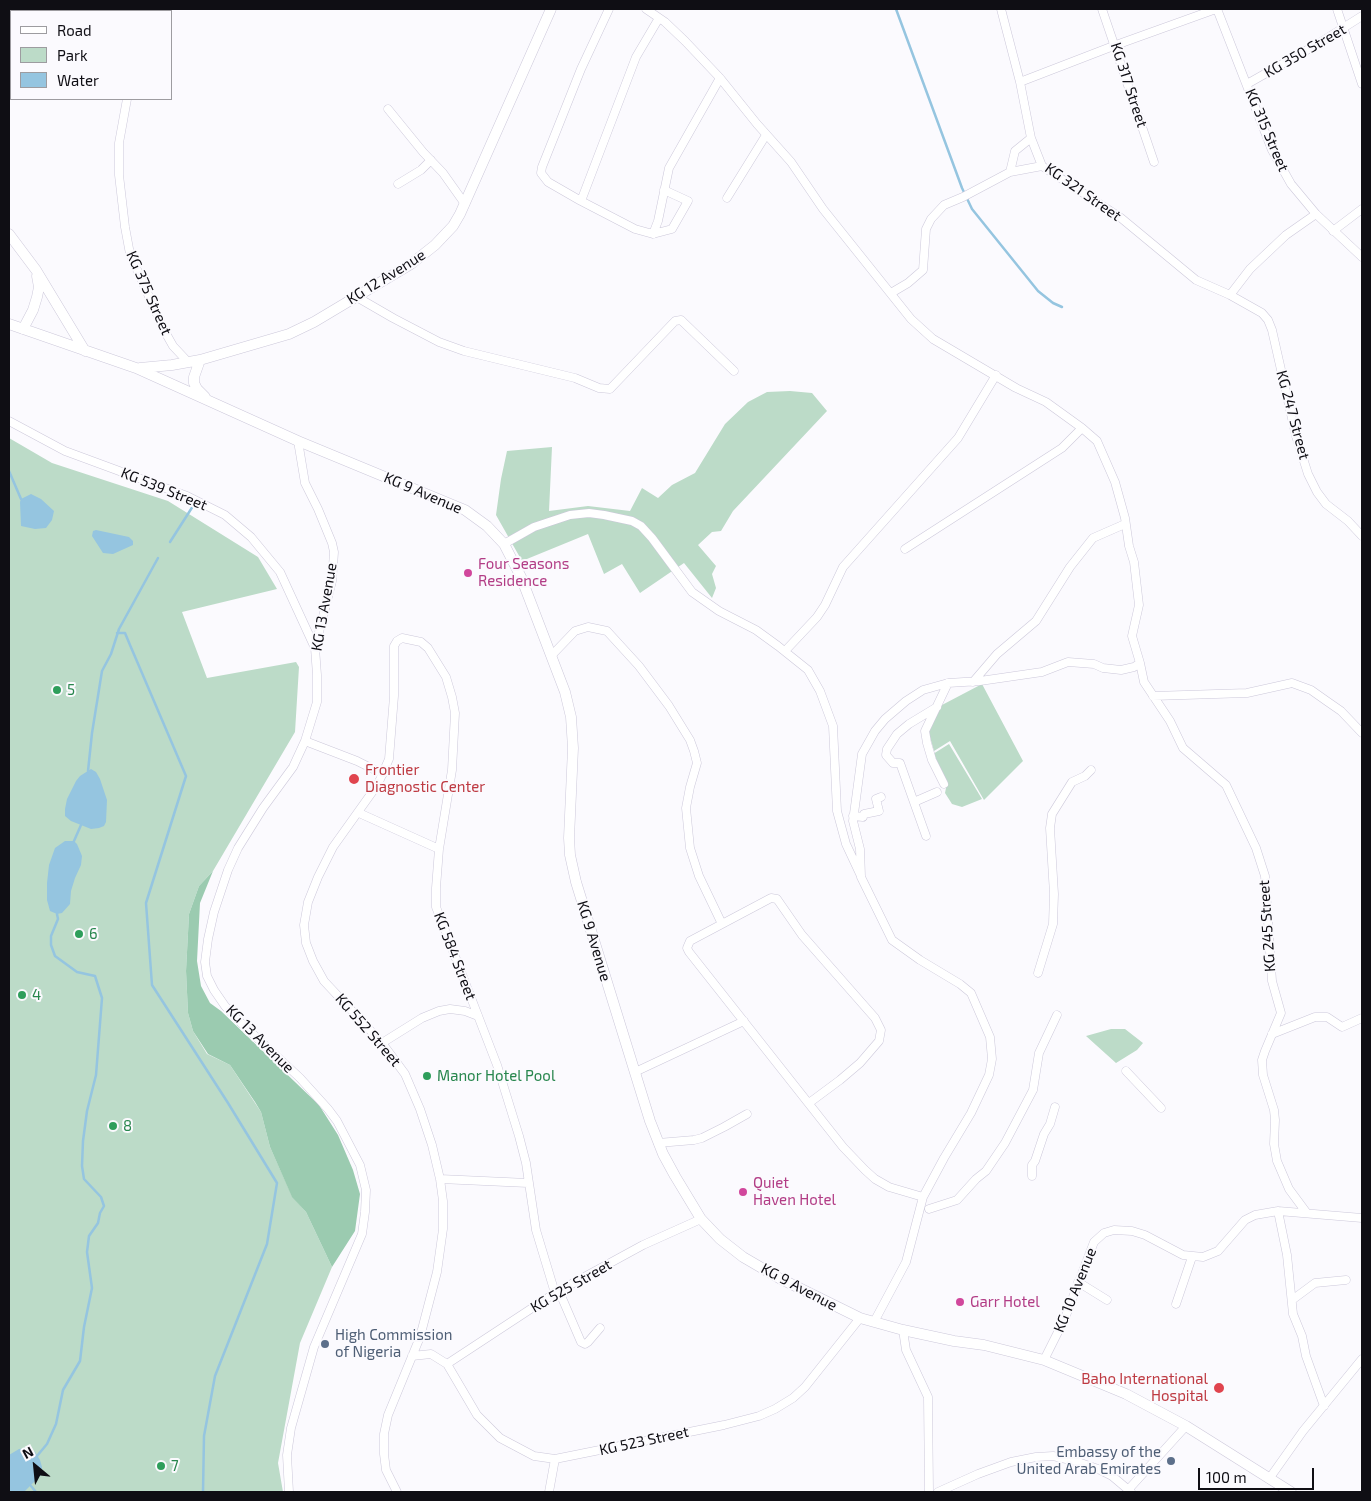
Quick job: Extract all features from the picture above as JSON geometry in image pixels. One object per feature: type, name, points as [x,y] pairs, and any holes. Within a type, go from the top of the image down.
[{"type":"main road","name":"KG 12 Avenue","points":[[136,368],[200,360],[289,334],[314,322],[411,264],[435,245],[453,226],[465,204],[551,9]]},
{"type":"main road","points":[[9,234],[36,270],[85,351]]},
{"type":"main road","points":[[23,329],[33,310],[37,297],[39,287],[36,270]]},
{"type":"main road","name":"KG 9 Avenue","points":[[9,324],[136,368],[298,441],[465,510],[486,526],[504,544],[521,577],[565,692],[571,717],[573,748],[570,855],[576,882],[650,1121],[658,1143],[675,1176],[701,1219],[720,1239],[743,1256],[804,1291],[860,1318],[954,1342],[984,1345],[1044,1360],[1126,1394],[1186,1426],[1291,1492]]},
{"type":"main road","points":[[200,360],[194,377],[194,383],[208,400]]},
{"type":"main road","points":[[164,380],[172,365]]},
{"type":"street","points":[[609,9],[581,69],[542,166],[542,173],[548,182],[635,229],[653,234],[672,229],[688,202],[664,190]]},
{"type":"street","name":"KG 245 Street","points":[[646,9],[686,41],[720,78],[766,135],[791,162],[823,209],[868,267],[891,292],[902,309],[933,339],[980,368],[1046,402],[1082,428],[1097,441],[1102,450],[1115,482],[1134,562],[1139,605],[1132,636],[1144,682],[1170,721],[1183,748],[1226,784],[1256,848],[1265,876],[1272,981],[1281,1013],[1262,1060],[1263,1075],[1274,1110],[1274,1144],[1277,1161],[1289,1189],[1306,1212]]},
{"type":"street","name":"KG 321 Street","points":[[1001,9],[1020,82],[1031,138],[1042,166],[1121,218],[1196,280],[1230,295]]},
{"type":"street","name":"KG 317 Street","points":[[1102,9],[1116,45],[1154,162]]},
{"type":"street","points":[[1020,82],[1217,9]]},
{"type":"street","name":"KG 315 Street","points":[[1217,9],[1272,150],[1290,184],[1316,214],[1362,257]]},
{"type":"street","points":[[1337,9],[1362,84]]},
{"type":"street","name":"KG 350 Street","points":[[1246,84],[1362,16]]},
{"type":"street","points":[[581,200],[636,58],[659,18]]},
{"type":"street","points":[[653,234],[658,221],[669,168],[720,78]]},
{"type":"street","name":"KG 375 Street","points":[[127,100],[119,143],[119,175],[130,254],[168,338],[188,362]]},
{"type":"street","points":[[388,109],[443,173],[465,204]]},
{"type":"street","points":[[727,198],[766,135]]},
{"type":"street","points":[[1010,172],[1015,151],[1031,138]]},
{"type":"street","points":[[398,184],[422,170],[431,160]]},
{"type":"street","points":[[891,292],[913,280],[923,270],[926,229],[931,219],[944,205],[1010,172],[1042,166]]},
{"type":"street","points":[[1334,231],[1362,209]]},
{"type":"street","points":[[1230,295],[1250,269],[1286,235],[1316,214]]},
{"type":"street","name":"KG 247 Street","points":[[1230,295],[1262,313],[1268,320],[1272,330],[1296,436],[1308,474],[1317,492],[1326,504],[1348,521],[1362,536]]},
{"type":"street","points":[[356,296],[439,342],[464,351],[575,378],[598,388],[610,389],[676,321],[681,320],[734,371]]},
{"type":"street","points":[[785,651],[817,617],[825,605],[843,567],[958,438],[996,375]]},
{"type":"street","name":"KG 539 Street","points":[[9,420],[65,451],[188,496],[225,516],[251,538],[280,572],[315,648]]},
{"type":"street","points":[[905,550],[1062,448],[1082,428]]},
{"type":"street","name":"KG 13 Avenue","points":[[289,1492],[287,1455],[293,1419],[314,1347],[362,1234],[366,1190],[360,1165],[348,1139],[333,1115],[300,1078],[241,1023],[226,1006],[214,990],[207,976],[205,962],[214,912],[238,848],[292,767],[305,741],[317,702],[315,648],[332,581],[334,552],[318,509],[305,483],[298,441]]},
{"type":"street","points":[[504,544],[534,527],[570,515],[604,514],[632,521],[641,526],[652,538],[692,592],[719,612],[756,630],[808,670],[827,708],[832,726],[837,811],[846,844],[892,940],[920,960],[960,984],[971,994],[990,1037],[992,1059],[989,1076],[972,1113],[944,1158],[923,1197],[906,1262],[874,1322]]},
{"type":"street","points":[[973,682],[998,654],[1036,621],[1070,567],[1093,538],[1125,524]]},
{"type":"street","points":[[552,655],[575,630],[588,627],[607,631],[639,666],[670,706],[690,740],[697,763],[686,808],[690,848],[699,876],[722,924]]},
{"type":"street","name":"KG 584 Street","points":[[397,641],[402,638],[408,638],[420,642],[428,648],[446,677],[452,697],[454,713],[452,770],[439,849],[436,888],[436,907],[439,918],[497,1066],[526,1163],[536,1230],[557,1292],[581,1342],[585,1344],[588,1342],[600,1328]]},
{"type":"street","name":"KG 552 Street","points":[[397,641],[394,646],[394,696],[391,744],[388,759],[383,774],[359,812],[333,847],[308,902],[304,925],[306,943],[324,981],[382,1043],[406,1074],[432,1145],[440,1179],[443,1229],[437,1272],[420,1337],[388,1415],[384,1434],[386,1470],[397,1492]]},
{"type":"street","points":[[861,877],[860,848],[854,816],[862,754],[875,731],[885,719],[906,701],[923,690],[948,683],[973,682],[1042,672],[1068,662],[1094,664],[1103,668],[1125,670],[1140,663]]},
{"type":"street","points":[[944,784],[932,760],[925,731],[948,683]]},
{"type":"street","points":[[1153,696],[1247,693],[1292,683],[1311,690],[1328,702],[1362,733]]},
{"type":"street","points":[[926,836],[900,763],[893,763],[886,755],[887,749],[897,734],[937,707]]},
{"type":"street","points":[[305,741],[383,774]]},
{"type":"street","points":[[1038,973],[1053,924],[1054,894],[1050,828],[1052,814],[1072,782],[1085,776],[1090,770]]},
{"type":"street","points":[[914,802],[937,792]]},
{"type":"street","points":[[854,816],[863,817],[864,814],[879,811],[876,800],[882,796]]},
{"type":"street","points":[[359,812],[439,849]]},
{"type":"street","points":[[809,1103],[840,1080],[873,1049],[881,1034],[879,1024],[802,936],[777,899],[771,898],[690,942],[687,948],[843,1147],[875,1179],[889,1186],[923,1197]]},
{"type":"street","points":[[382,1043],[422,1018],[439,1011],[450,1009],[465,1010],[478,1016]]},
{"type":"street","points":[[929,1209],[957,1200],[986,1171],[1005,1143],[1033,1090],[1039,1053],[1057,1015]]},
{"type":"street","points":[[1272,1034],[1315,1017],[1327,1017],[1342,1027],[1362,1018]]},
{"type":"street","points":[[635,1072],[744,1021]]},
{"type":"street","points":[[1126,1071],[1161,1108]]},
{"type":"street","points":[[1032,1176],[1032,1165],[1050,1124],[1055,1107]]},
{"type":"street","points":[[658,1143],[702,1138],[747,1114]]},
{"type":"street","points":[[440,1179],[528,1183]]},
{"type":"street","points":[[1278,1211],[1286,1247],[1294,1314],[1302,1336],[1306,1356],[1324,1406]]},
{"type":"street","points":[[1176,1304],[1192,1257],[1203,1257],[1218,1251],[1245,1220],[1255,1215],[1278,1211],[1362,1218]]},
{"type":"street","name":"KG 525 Street","points":[[447,1364],[557,1292],[643,1245],[701,1219]]},
{"type":"street","name":"KG 10 Avenue","points":[[1044,1360],[1065,1318],[1094,1242],[1104,1234],[1114,1230],[1132,1231],[1145,1235],[1169,1249],[1192,1257]]},
{"type":"street","points":[[1292,1300],[1315,1283],[1346,1280]]},
{"type":"street","points":[[1078,1282],[1107,1300]]},
{"type":"street","name":"KG 523 Street","points":[[412,1356],[431,1354],[447,1364],[477,1414],[500,1438],[534,1456],[555,1459],[724,1425],[759,1416],[775,1409],[805,1387],[860,1318]]},
{"type":"street","points":[[903,1330],[906,1350],[928,1397],[929,1492]]},
{"type":"street","points":[[1269,1479],[1303,1431],[1362,1359]]},
{"type":"street","points":[[938,1492],[1010,1462],[1036,1456],[1053,1456],[1068,1459],[1098,1469],[1112,1476],[1130,1491],[1186,1426]]},
{"type":"street","points":[[549,1492],[555,1459]]},
{"type":"green space","points":[[790,391],[812,393],[827,411],[733,511],[721,531],[712,532],[698,545],[716,566],[712,574],[716,588],[712,598],[684,563],[640,593],[622,564],[604,574],[588,534],[522,561],[496,515],[507,451],[552,447],[549,511],[588,506],[630,511],[642,488],[658,498],[672,485],[695,473],[725,424],[748,402],[767,392]]},
{"type":"green space","points":[[9,438],[52,463],[168,501],[258,557],[277,589],[182,612],[207,678],[296,662],[299,667],[295,732],[213,871],[199,886],[189,914],[186,971],[188,1013],[193,1031],[207,1054],[230,1065],[261,1112],[270,1147],[292,1196],[306,1212],[332,1267],[300,1343],[278,1463],[283,1492],[9,1492]]},
{"type":"green space","points":[[982,684],[1023,761],[984,800],[950,741],[934,751],[928,730],[942,705]]},
{"type":"green space","points":[[949,744],[982,799],[962,807],[952,804],[945,793],[947,783],[933,754]]},
{"type":"green space","points":[[213,871],[200,903],[197,961],[201,986],[210,1003],[221,1011],[319,1105],[338,1135],[353,1170],[360,1194],[355,1231],[332,1267],[306,1212],[292,1197],[270,1147],[261,1112],[230,1065],[208,1054],[193,1031],[188,1013],[186,971],[189,914],[199,886]]},
{"type":"green space","points":[[1111,1029],[1125,1029],[1143,1043],[1137,1050],[1116,1063],[1086,1036]]},
{"type":"water","points":[[31,494],[41,499],[54,511],[52,520],[46,528],[35,529],[21,526],[20,502],[21,499]]},
{"type":"water","points":[[93,531],[129,537],[133,541],[133,545],[113,554],[103,553],[92,536]]},
{"type":"water","points":[[91,769],[96,772],[100,779],[107,800],[106,822],[104,826],[91,829],[71,821],[65,816],[65,809],[67,799],[76,781]]},
{"type":"water","points":[[65,841],[74,841],[82,856],[81,865],[71,891],[70,904],[62,913],[57,914],[50,911],[47,900],[47,883],[49,865],[55,848]]},
{"type":"water","points":[[27,1448],[35,1452],[40,1460],[42,1467],[41,1475],[24,1492],[9,1492],[9,1455],[19,1449]]},
{"type":"waterway","points":[[896,9],[962,188],[972,209],[1038,291],[1053,303],[1062,307]]},
{"type":"waterway","points":[[9,471],[21,499]]},
{"type":"waterway","points":[[170,542],[193,506]]},
{"type":"waterway","points":[[88,771],[102,671],[111,654],[119,629],[158,558]]},
{"type":"waterway","points":[[117,633],[125,633],[186,776],[146,903],[152,985],[277,1183],[267,1244],[215,1376],[204,1436],[203,1492]]},
{"type":"waterway","points":[[74,841],[81,825]]},
{"type":"waterway","points":[[37,1456],[47,1444],[56,1424],[63,1390],[80,1361],[84,1327],[92,1288],[87,1252],[89,1236],[98,1223],[104,1206],[101,1197],[84,1179],[82,1166],[87,1111],[96,1075],[102,998],[95,976],[77,972],[55,956],[51,945],[51,936],[58,919],[57,914]]},
{"type":"waterway","points":[[31,1486],[36,1492]]},
{"type":"place","name":"Four Seasons Residence","points":[[468,573]]},
{"type":"place","name":"5","points":[[57,690]]},
{"type":"place","name":"Frontier Diagnostic Center","points":[[354,779]]},
{"type":"place","name":"6","points":[[79,934]]},
{"type":"place","name":"4","points":[[22,995]]},
{"type":"place","name":"Manor Hotel Pool","points":[[427,1076]]},
{"type":"place","name":"8","points":[[113,1126]]},
{"type":"place","name":"Quiet Haven Hotel","points":[[743,1192]]},
{"type":"place","name":"Garr Hotel","points":[[960,1302]]},
{"type":"place","name":"High Commission of Nigeria","points":[[325,1344]]},
{"type":"place","name":"Baho International Hospital","points":[[1219,1388]]},
{"type":"place","name":"Embassy of the United Arab Emirates","points":[[1171,1461]]},
{"type":"place","name":"7","points":[[161,1466]]}]
